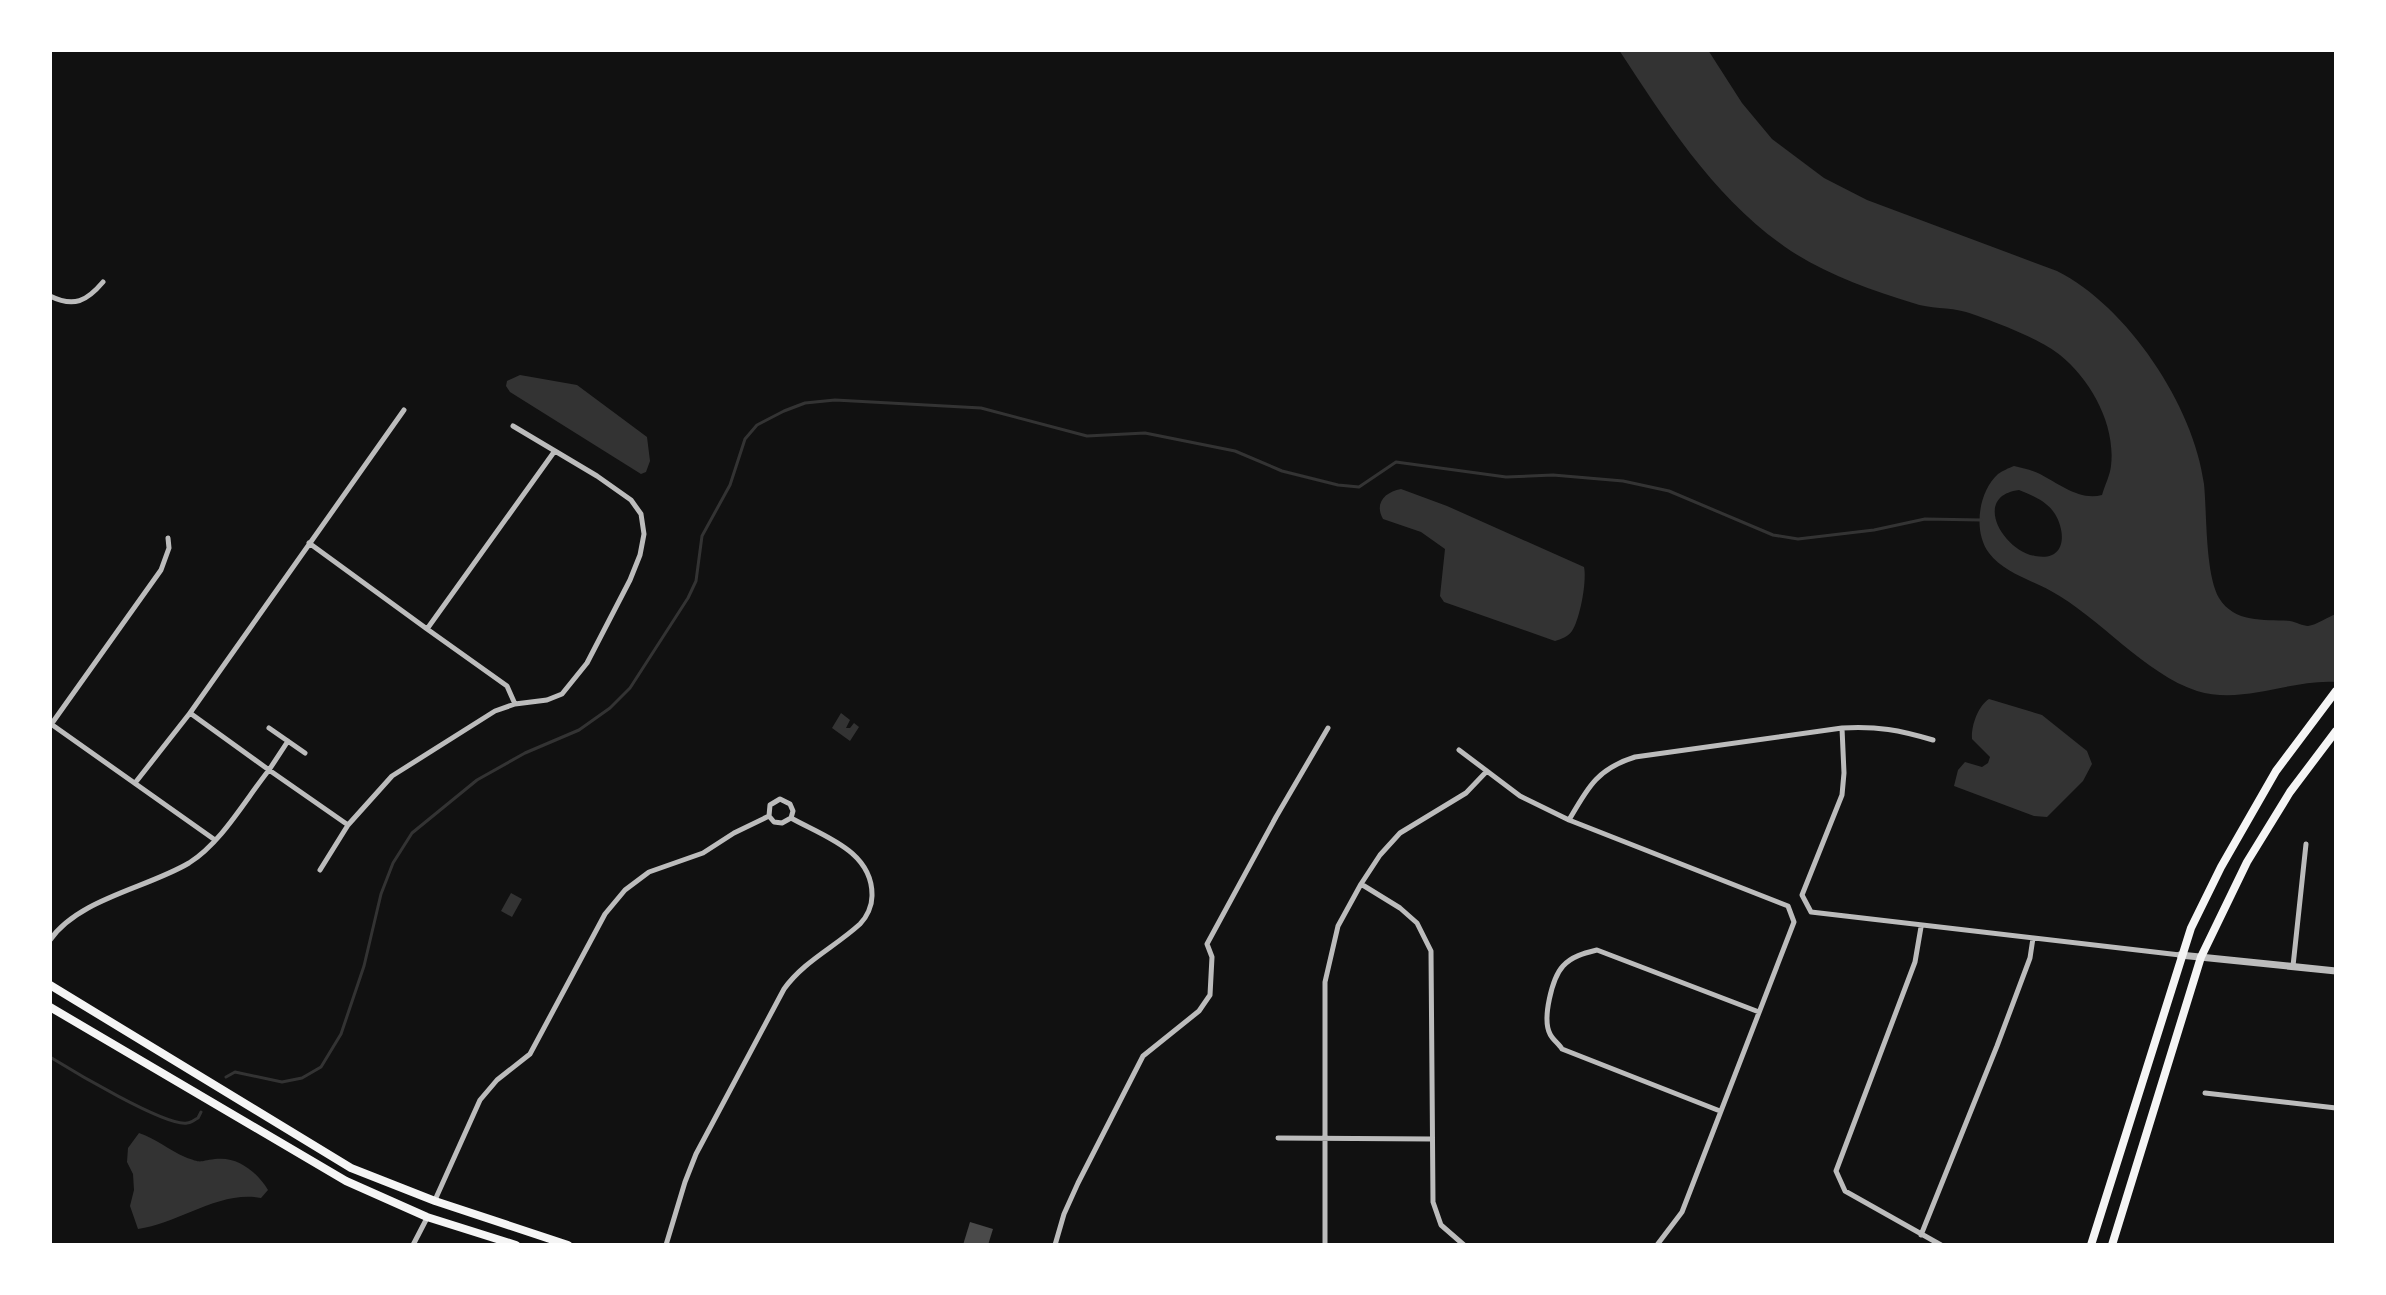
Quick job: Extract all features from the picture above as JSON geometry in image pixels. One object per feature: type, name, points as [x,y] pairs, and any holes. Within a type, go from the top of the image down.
[{"type":"main road","points":[[2091,1245],[2180,955],[2241,830],[2276,771],[2336,691]]},
{"type":"main road","points":[[2112,1245],[2201,957],[2253,851],[2290,792],[2336,731]]},
{"type":"main road","points":[[50,985],[351,1168],[435,1201],[568,1245]]},
{"type":"main road","points":[[50,1007],[346,1181],[427,1217],[516,1245]]},
{"type":"street","points":[[50,296],[67,302],[77,301],[90,297],[103,282]]},
{"type":"street","points":[[135,783],[190,713],[404,410]]},
{"type":"street","points":[[320,870],[348,825],[392,776],[495,711],[562,694],[587,663],[640,555],[644,534],[641,514],[631,500],[513,426]]},
{"type":"street","points":[[427,629],[554,452]]},
{"type":"street","points":[[168,538],[169,548],[161,570],[51,725],[215,840]]},
{"type":"street","points":[[309,543],[507,686],[515,704]]},
{"type":"street","points":[[190,713],[348,825]]},
{"type":"street","points":[[1569,820],[1589,784],[1612,764],[1635,757],[1874,726],[1895,728],[1933,740]]},
{"type":"street","points":[[269,728],[305,753]]},
{"type":"street","points":[[1055,1245],[1073,1193],[1143,1056],[1199,1011],[1210,995],[1212,957],[1207,944],[1328,728]]},
{"type":"street","points":[[1842,728],[1842,795],[1802,895],[1811,912],[2336,971]]},
{"type":"street","points":[[50,940],[75,917],[191,862],[215,840],[288,741]]},
{"type":"street","points":[[1459,750],[1520,796],[1569,820],[1787,905],[1794,922],[1682,1212],[1657,1245]]},
{"type":"street","points":[[1325,1245],[1325,982],[1338,926],[1380,855],[1400,833],[1466,793],[1487,771]]},
{"type":"street","points":[[776,800],[784,800],[792,807],[791,818],[785,823],[778,823],[769,816],[770,805],[776,800]]},
{"type":"street","points":[[435,1201],[480,1100],[497,1080],[530,1054],[605,914],[625,890],[649,872],[703,853],[769,816]]},
{"type":"street","points":[[666,1245],[696,1154],[784,989],[794,974],[861,923],[871,905],[871,882],[862,861],[844,847],[791,818]]},
{"type":"street","points":[[2293,966],[2306,844]]},
{"type":"street","points":[[1361,884],[1400,908],[1417,923],[1431,951],[1433,1202],[1441,1225],[1464,1245]]},
{"type":"street","points":[[1921,926],[1915,962],[1836,1171],[1845,1191],[1941,1245]]},
{"type":"street","points":[[1921,1235],[1997,1046],[2030,958],[2033,938]]},
{"type":"street","points":[[1720,1111],[1562,1049],[1549,1033],[1546,1018],[1548,1002],[1562,967],[1579,955],[1597,950],[1759,1012]]},
{"type":"street","points":[[2205,1093],[2336,1108]]},
{"type":"street","points":[[1278,1138],[1432,1139]]},
{"type":"street","points":[[413,1245],[427,1217]]},
{"type":"shaded area","points":[[1619,50],[1708,50],[1742,103],[1772,139],[1824,178],[1867,200],[2057,271],[2108,308],[2153,361],[2187,423],[2204,484],[2209,559],[2219,598],[2242,616],[2308,626],[2336,614],[2336,682],[2301,684],[2250,694],[2215,695],[2197,691],[2159,672],[2069,602],[1995,560],[1984,544],[1980,512],[1986,491],[2000,473],[2014,466],[2037,473],[2078,494],[2102,495],[2111,466],[2110,435],[2099,404],[2082,377],[2052,349],[2015,330],[1966,312],[1919,305],[1881,293],[1835,275],[1791,251],[1739,209],[1716,185]],"holes":[[[2019,490],[2039,499],[2055,514],[2062,538],[2058,551],[2052,555],[2035,556],[2023,552],[2003,534],[1997,523],[1997,502],[2005,494]]]},
{"type":"shaded area","points":[[520,375],[577,385],[647,437],[650,461],[646,472],[641,474],[510,392],[507,381]]},
{"type":"shaded area","points":[[1401,489],[1584,567],[1582,600],[1570,633],[1555,641],[1444,602],[1440,596],[1445,549],[1421,532],[1383,519],[1380,508],[1383,499]]},
{"type":"shaded area","points":[[1989,699],[2042,715],[2087,751],[2092,764],[2083,781],[2047,817],[2034,816],[1954,786],[1958,770],[1965,762],[1982,767],[1988,763],[1990,757],[1972,739],[1972,734],[1979,711]]},
{"type":"shaded area","points":[[841,713],[850,720],[846,728],[854,723],[859,727],[850,741],[832,728]]},
{"type":"shaded area","points":[[511,893],[522,899],[512,917],[501,911]]},
{"type":"shaded area","points":[[139,1133],[195,1161],[223,1159],[239,1163],[252,1171],[268,1190],[261,1198],[245,1197],[214,1203],[138,1229],[130,1206],[134,1190],[133,1174],[127,1162],[128,1148]]},
{"type":"building","points":[[970,1222],[993,1229],[988,1245],[963,1245]]},
{"type":"waterway","points":[[226,1077],[235,1072],[282,1082],[302,1078],[321,1067],[341,1034],[364,966],[381,894],[393,863],[412,833],[477,780],[525,753],[579,730],[610,708],[630,688],[696,581],[702,536],[730,485],[745,439],[757,425],[805,403],[835,400],[981,408],[1087,436],[1145,433],[1235,451],[1282,471],[1338,485],[1359,487],[1396,462],[1506,477],[1553,475],[1623,481],[1669,491],[1773,535],[1798,539],[1874,530],[1925,519],[1981,520]]},
{"type":"waterway","points":[[50,1057],[118,1096],[176,1122],[188,1123],[198,1118],[201,1112]]}]
